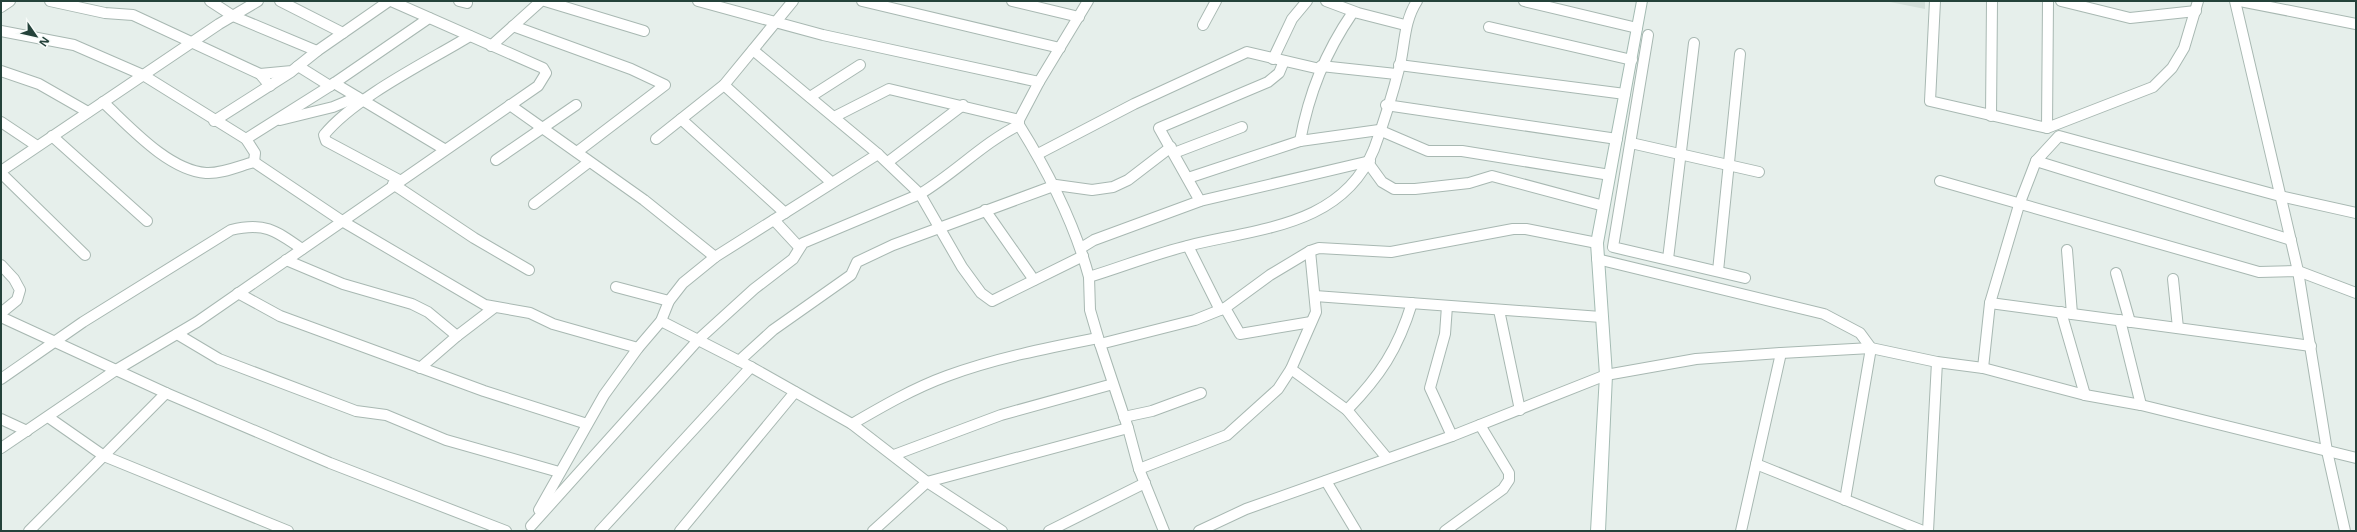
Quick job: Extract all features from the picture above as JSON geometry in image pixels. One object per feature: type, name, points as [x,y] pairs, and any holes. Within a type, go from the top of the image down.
[{"type":"street","points":[[1,7],[10,1]]},
{"type":"street","points":[[50,1],[105,13],[133,15],[260,74],[270,86]]},
{"type":"street","points":[[210,1],[233,16],[317,51]]},
{"type":"street","points":[[85,255],[1,172],[37,146],[192,42],[258,1]]},
{"type":"street","points":[[280,1],[344,33]]},
{"type":"street","points":[[1,448],[116,370],[178,334],[238,293],[396,182],[538,86],[546,74],[543,68],[390,1],[317,51],[270,86],[214,121]]},
{"type":"street","points":[[491,46],[542,1]]},
{"type":"street","points":[[545,1],[644,31]]},
{"type":"street","points":[[698,1],[823,35],[1040,82]]},
{"type":"street","points":[[656,139],[724,85],[793,1]]},
{"type":"street","points":[[862,1],[1060,48]]},
{"type":"street","points":[[1012,1],[1079,17]]},
{"type":"street","points":[[530,529],[699,339],[754,289],[793,259],[799,247],[803,243],[920,194],[948,175],[999,135],[1019,123],[1040,82],[1088,1]]},
{"type":"street","points":[[1203,25],[1216,1]]},
{"type":"street","points":[[1273,59],[1292,19],[1307,1]]},
{"type":"street","points":[[1326,1],[1353,12],[1405,25]]},
{"type":"street","points":[[1524,1],[1638,28]]},
{"type":"street","points":[[1598,531],[1606,375],[1597,243],[1618,138],[1642,1]]},
{"type":"street","points":[[1935,1],[1930,101],[2047,128],[2154,87],[2167,76],[2182,57],[2191,35],[2198,1]]},
{"type":"street","points":[[1991,116],[1992,1]]},
{"type":"street","points":[[2047,128],[2048,1]]},
{"type":"street","points":[[2061,1],[2130,18],[2196,10]]},
{"type":"street","points":[[2235,1],[2298,271],[2327,451],[2344,531]]},
{"type":"street","points":[[2240,1],[2356,24]]},
{"type":"street","points":[[1089,277],[1188,246],[1252,233],[1305,216],[1332,204],[1349,191],[1362,177],[1369,163],[1398,70],[1405,40],[1405,25],[1415,2]]},
{"type":"street","points":[[1300,141],[1307,102],[1320,67],[1328,49],[1353,12]]},
{"type":"street","points":[[246,139],[332,84],[429,18]]},
{"type":"street","points":[[513,26],[631,69],[665,85],[577,152]]},
{"type":"street","points":[[1489,27],[1632,60]]},
{"type":"street","points":[[1,32],[74,45],[143,75],[214,121],[246,139],[254,153],[254,162]]},
{"type":"street","points":[[1648,35],[1614,247],[1745,278]]},
{"type":"street","points":[[470,36],[360,99],[332,125],[324,135],[326,141],[396,182],[474,238],[529,270]]},
{"type":"street","points":[[1668,259],[1694,43]]},
{"type":"street","points":[[753,50],[888,162],[920,194],[938,228],[981,293],[992,301],[1034,280],[1082,252],[1094,240],[1200,201],[1369,163]]},
{"type":"street","points":[[1038,154],[1134,104],[1238,55],[1251,51],[1273,59],[1320,67],[1398,70],[1626,94]]},
{"type":"street","points":[[1718,271],[1740,54]]},
{"type":"street","points":[[1200,201],[1159,128],[1222,100],[1268,82],[1279,73],[1284,61]]},
{"type":"street","points":[[810,97],[860,65]]},
{"type":"street","points":[[260,74],[295,68],[332,84],[360,99],[444,149]]},
{"type":"street","points":[[1,71],[39,84],[88,112]]},
{"type":"street","points":[[724,85],[831,182]]},
{"type":"street","points":[[834,117],[889,89],[962,105],[1019,123],[1056,184],[1082,252],[1089,277],[1090,310],[1099,341],[1126,423],[1139,469],[1164,531]]},
{"type":"street","points":[[274,121],[360,99]]},
{"type":"street","points":[[103,102],[172,162],[205,173],[216,172],[254,162],[342,221],[485,305],[530,313],[553,324],[638,348]]},
{"type":"street","points":[[510,105],[644,200],[715,257]]},
{"type":"street","points":[[496,160],[576,105]]},
{"type":"street","points":[[888,162],[962,105]]},
{"type":"street","points":[[1386,105],[1618,138]]},
{"type":"street","points":[[681,119],[785,213]]},
{"type":"street","points":[[1,122],[37,146]]},
{"type":"street","points":[[739,361],[773,330],[851,276],[857,262],[938,228],[1056,184],[1092,190],[1113,187],[1128,180],[1172,150],[1242,127]]},
{"type":"street","points":[[1188,178],[1300,141],[1379,130],[1428,151],[1462,151],[1610,175]]},
{"type":"street","points":[[52,136],[120,200],[147,221]]},
{"type":"street","points":[[1983,368],[1990,303],[2019,205],[2036,161],[2059,136],[2280,196],[2356,212]]},
{"type":"street","points":[[1631,143],[1759,172]]},
{"type":"street","points":[[530,529],[559,472],[604,395],[638,348],[661,320],[669,301],[683,283],[715,257],[831,182],[878,154]]},
{"type":"street","points":[[2036,161],[2291,240]]},
{"type":"street","points":[[534,204],[589,162]]},
{"type":"street","points":[[1369,163],[1382,182],[1394,189],[1415,190],[1469,183],[1492,176],[1604,206]]},
{"type":"street","points":[[1940,181],[2019,205],[2259,272],[2298,271],[2356,293]]},
{"type":"street","points":[[985,210],[1034,280]]},
{"type":"street","points":[[774,220],[799,247]]},
{"type":"street","points":[[1,379],[83,322],[231,230],[251,225],[263,225],[276,231],[302,249]]},
{"type":"street","points":[[852,424],[879,408],[960,371],[1028,352],[1099,341],[1194,320],[1222,309],[1270,275],[1310,250],[1328,247],[1371,252],[1392,252],[1513,229],[1526,229],[1597,243]]},
{"type":"street","points":[[1188,246],[1222,309],[1240,334],[1311,322]]},
{"type":"street","points":[[1139,469],[1228,435],[1278,389],[1291,369],[1316,308],[1310,250]]},
{"type":"street","points":[[2067,250],[2072,314]]},
{"type":"street","points":[[1597,259],[1824,314],[1860,333],[1871,348],[1845,500]]},
{"type":"street","points":[[286,260],[343,284],[412,304],[428,312],[457,336]]},
{"type":"street","points":[[1,265],[21,287],[22,293],[20,298],[1,313]]},
{"type":"street","points":[[2116,273],[2141,405]]},
{"type":"street","points":[[2173,279],[2178,328]]},
{"type":"street","points":[[616,287],[669,301]]},
{"type":"street","points":[[238,293],[276,314],[420,368],[587,424]]},
{"type":"street","points":[[1315,296],[1602,317]]},
{"type":"street","points":[[1347,410],[1379,377],[1388,363],[1400,340],[1412,303]]},
{"type":"street","points":[[1990,303],[2311,346]]},
{"type":"street","points":[[1447,306],[1445,334],[1430,388],[1452,436]]},
{"type":"street","points":[[420,368],[457,336],[495,307]]},
{"type":"street","points":[[1499,310],[1520,410]]},
{"type":"street","points":[[2061,312],[2085,395]]},
{"type":"street","points":[[1,317],[166,393],[330,463],[506,531]]},
{"type":"street","points":[[661,320],[751,367],[852,424],[927,482],[1002,531]]},
{"type":"street","points":[[178,334],[186,341],[219,359],[356,411],[386,415],[446,440],[559,472]]},
{"type":"street","points":[[1199,531],[1246,509],[1452,436],[1606,375],[1696,359],[1781,352],[1871,348],[1937,362],[1983,368],[2085,395],[2141,405],[2356,458]]},
{"type":"street","points":[[1742,531],[1781,352]]},
{"type":"street","points":[[1928,531],[1937,362]]},
{"type":"street","points":[[600,531],[751,367]]},
{"type":"street","points":[[1291,369],[1347,410],[1388,458]]},
{"type":"street","points":[[894,455],[1001,415],[1113,384]]},
{"type":"street","points":[[680,531],[796,392]]},
{"type":"street","points":[[29,531],[166,393]]},
{"type":"street","points":[[873,531],[927,482],[1126,423],[1152,411],[1201,393]]},
{"type":"street","points":[[48,417],[104,456],[288,531]]},
{"type":"street","points":[[1,419],[27,431]]},
{"type":"street","points":[[1446,531],[1502,489],[1509,480],[1508,473],[1480,425]]},
{"type":"street","points":[[1756,464],[1923,531]]},
{"type":"street","points":[[1326,481],[1356,531]]},
{"type":"street","points":[[1049,531],[1144,483]]},
{"type":"shaded area","points":[[1885,1],[1925,1],[1925,9]]}]
